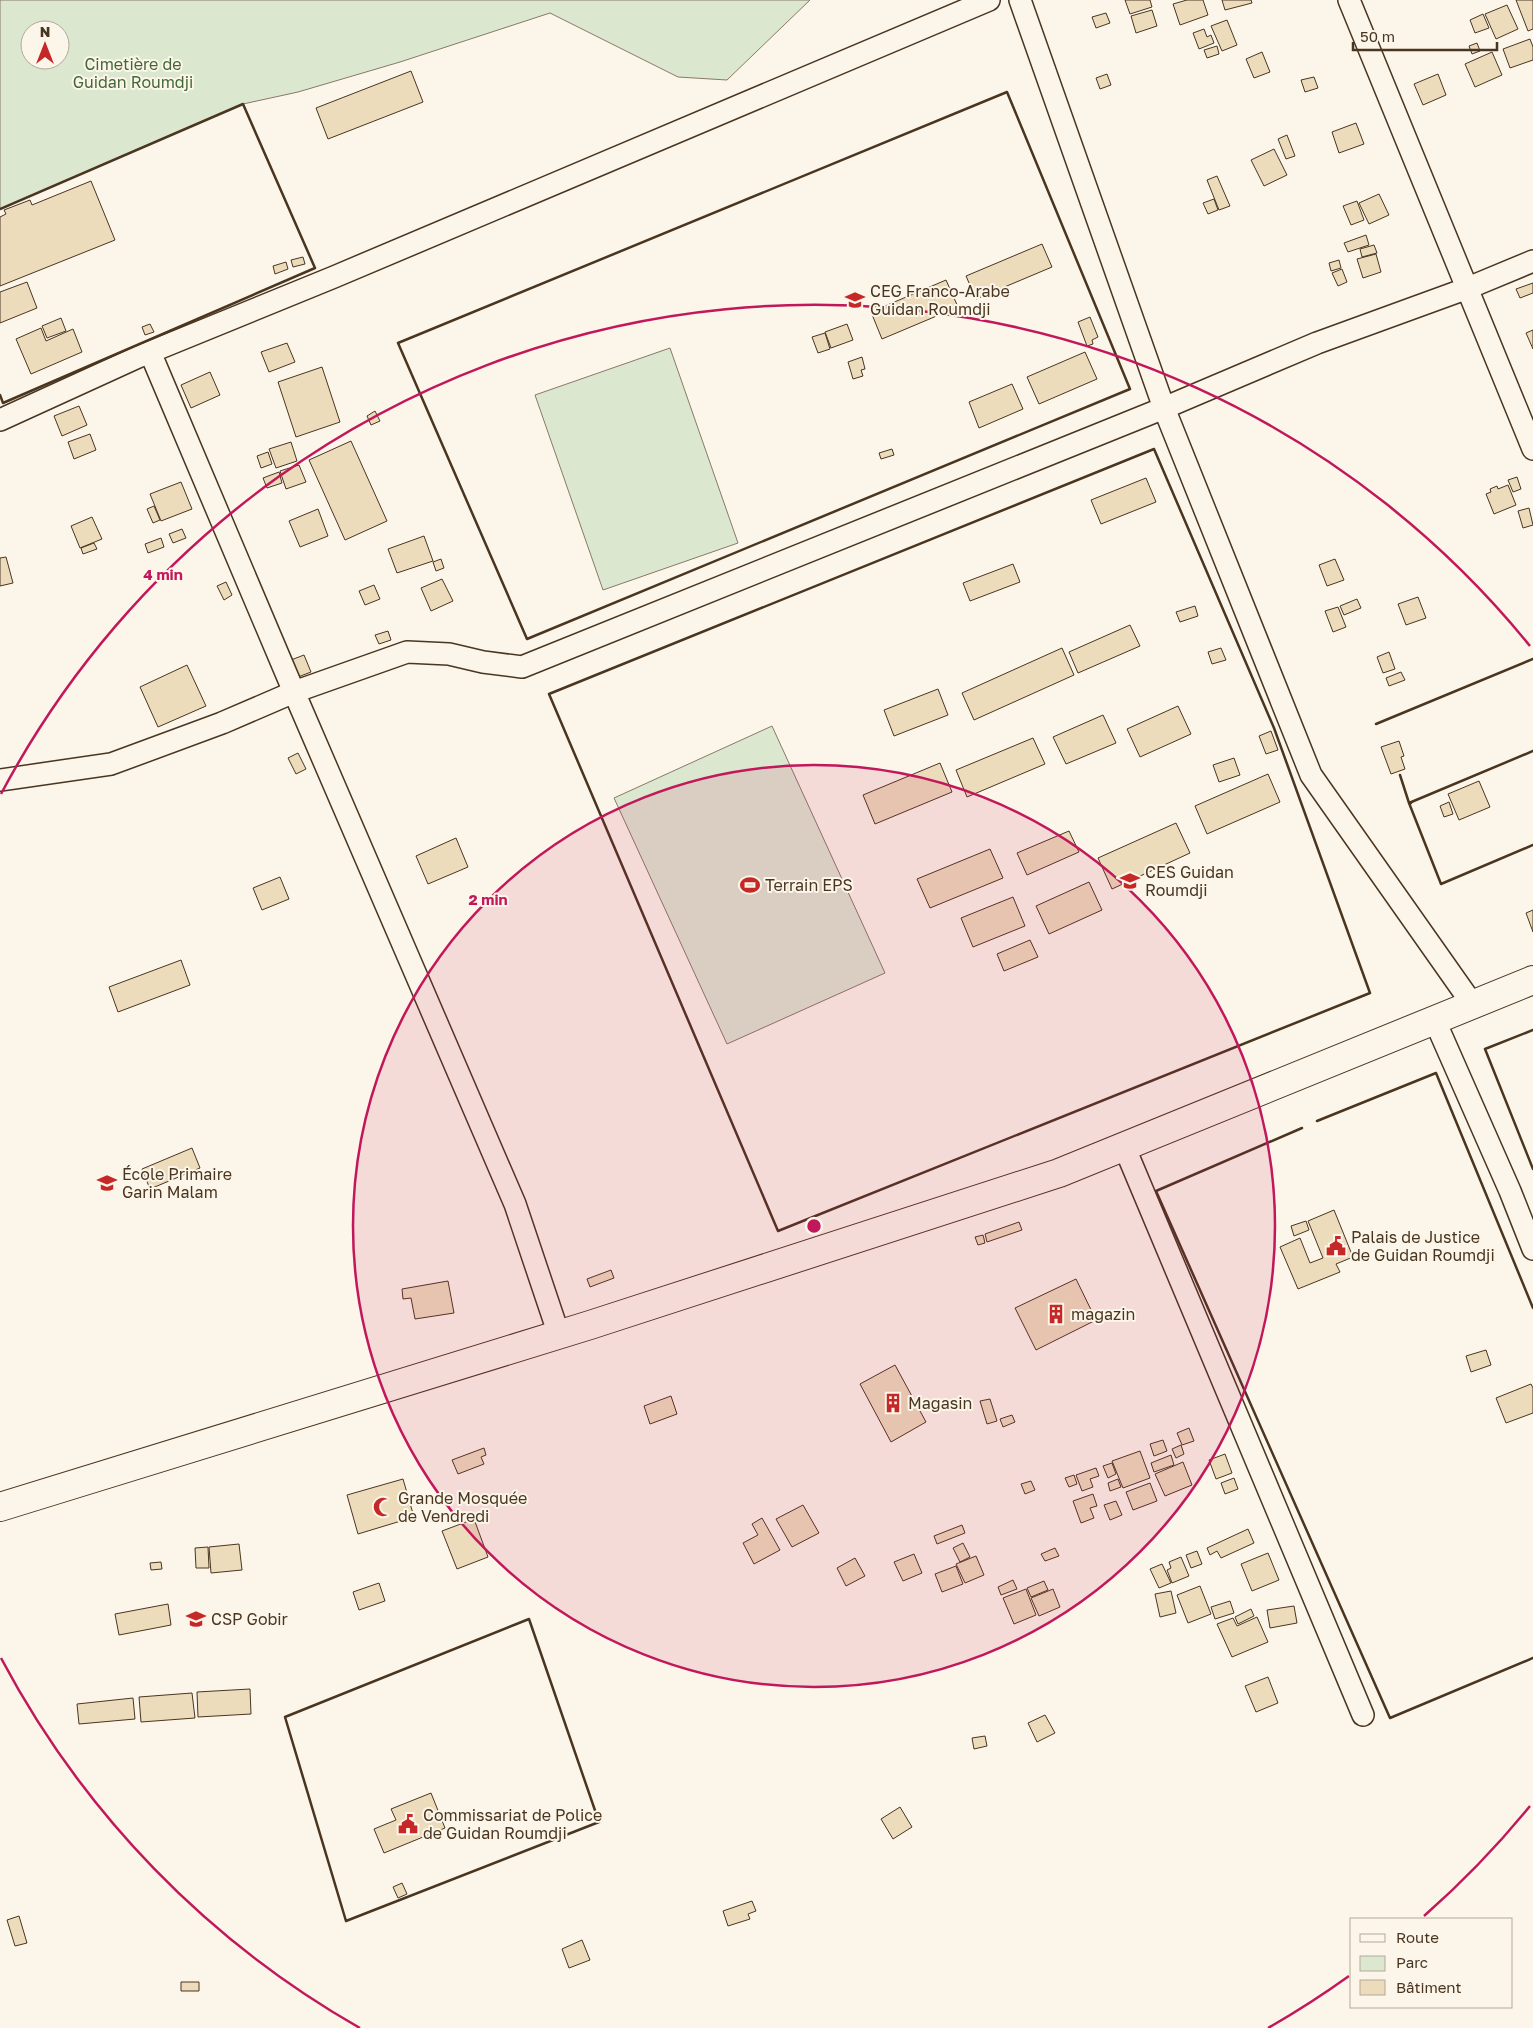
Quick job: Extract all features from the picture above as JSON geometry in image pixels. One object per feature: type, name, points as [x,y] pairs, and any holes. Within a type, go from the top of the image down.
[{"type":"highway","points":[[0,1507],[559,1335],[1059,1173],[1533,980]]},
{"type":"street","points":[[0,420],[150,352],[334,277],[989,0]]},
{"type":"street","points":[[1020,0],[1164,408],[1311,775],[1473,1005]]},
{"type":"street","points":[[1349,0],[1533,449]]},
{"type":"street","points":[[0,780],[112,764],[222,723],[294,692],[407,652],[449,654],[483,662],[522,667],[1164,408],[1317,343],[1468,288],[1533,261]]},
{"type":"street","points":[[150,352],[294,692],[515,1204],[559,1335]]},
{"type":"street","points":[[1435,1020],[1510,1191],[1533,1249]]},
{"type":"street","points":[[1124,1146],[1363,1716]]},
{"type":"green space","name":"Cimetière de Guidan Roumdji","points":[[0,0],[810,0],[727,80],[678,77],[550,13],[400,62],[298,92],[243,104],[0,209]]},
{"type":"green space","points":[[670,348],[738,543],[603,590],[535,395]]},
{"type":"green space","name":"Terrain EPS","points":[[772,726],[885,973],[727,1044],[614,798]]},
{"type":"building","points":[[1125,0],[1150,0],[1152,7],[1130,14]]},
{"type":"building","points":[[1187,0],[1203,0],[1208,15],[1180,25],[1173,4]]},
{"type":"building","points":[[1222,0],[1251,0],[1252,3],[1225,10]]},
{"type":"building","points":[[1516,0],[1533,0],[1533,29],[1528,31]]},
{"type":"building","points":[[1507,5],[1518,29],[1496,39],[1485,14]]},
{"type":"building","points":[[1152,10],[1157,26],[1136,33],[1131,16]]},
{"type":"building","points":[[1106,13],[1110,23],[1096,28],[1092,17]]},
{"type":"building","points":[[1483,14],[1489,28],[1475,33],[1470,20]]},
{"type":"building","points":[[1227,20],[1237,45],[1222,51],[1211,26]]},
{"type":"building","points":[[1204,29],[1207,37],[1211,35],[1214,43],[1199,49],[1193,33]]},
{"type":"building","points":[[1530,39],[1533,47],[1533,60],[1510,68],[1503,49]]},
{"type":"building","points":[[1477,43],[1480,51],[1472,54],[1469,46]]},
{"type":"building","points":[[1217,46],[1219,54],[1207,58],[1204,50]]},
{"type":"building","points":[[1262,52],[1270,72],[1254,78],[1246,59]]},
{"type":"building","points":[[1492,52],[1502,75],[1475,87],[1465,64]]},
{"type":"building","points":[[411,71],[423,102],[328,139],[316,108]]},
{"type":"building","points":[[1107,74],[1111,85],[1100,89],[1096,78]]},
{"type":"building","points":[[1438,74],[1446,95],[1423,105],[1414,84]]},
{"type":"building","points":[[1314,77],[1318,88],[1305,92],[1301,80]]},
{"type":"building","points":[[1356,123],[1364,144],[1339,153],[1332,132]]},
{"type":"building","points":[[1287,135],[1295,156],[1286,159],[1278,139]]},
{"type":"building","points":[[1274,149],[1287,175],[1264,186],[1251,160]]},
{"type":"building","points":[[1217,176],[1230,206],[1219,210],[1207,180]]},
{"type":"building","points":[[91,181],[115,240],[0,286],[0,217],[6,214],[4,210],[30,200],[32,205]]},
{"type":"building","points":[[1379,194],[1389,215],[1369,224],[1359,203]]},
{"type":"building","points":[[1214,199],[1218,210],[1208,214],[1203,203]]},
{"type":"building","points":[[1357,201],[1364,220],[1351,225],[1343,206]]},
{"type":"building","points":[[1366,235],[1369,245],[1348,252],[1344,243]]},
{"type":"building","points":[[1042,244],[1052,267],[976,299],[966,276]]},
{"type":"building","points":[[1374,245],[1377,253],[1362,257],[1360,249]]},
{"type":"building","points":[[1376,254],[1381,272],[1363,278],[1357,259]]},
{"type":"building","points":[[303,257],[305,264],[293,267],[291,260]]},
{"type":"building","points":[[1339,260],[1341,268],[1331,271],[1329,263]]},
{"type":"building","points":[[286,262],[288,269],[275,274],[273,266]]},
{"type":"building","points":[[1342,269],[1347,282],[1338,286],[1332,273]]},
{"type":"building","points":[[946,280],[958,307],[882,339],[871,312]]},
{"type":"building","points":[[27,282],[37,308],[0,323],[0,292]]},
{"type":"building","points":[[1533,283],[1533,293],[1520,298],[1516,289]]},
{"type":"building","points":[[1090,317],[1098,337],[1092,340],[1093,344],[1087,346],[1078,322]]},
{"type":"building","points":[[61,318],[66,331],[47,338],[42,326]]},
{"type":"building","points":[[150,324],[154,332],[145,335],[142,327]]},
{"type":"building","points":[[847,324],[853,340],[831,348],[825,332]]},
{"type":"building","points":[[41,328],[46,341],[73,329],[82,352],[31,374],[16,339]]},
{"type":"building","points":[[1533,330],[1533,349],[1526,333]]},
{"type":"building","points":[[825,333],[830,349],[818,353],[812,337]]},
{"type":"building","points":[[287,343],[295,362],[269,372],[261,352]]},
{"type":"building","points":[[1085,352],[1097,379],[1039,404],[1027,377]]},
{"type":"building","points":[[862,357],[865,369],[861,370],[863,376],[853,379],[848,362]]},
{"type":"building","points":[[322,367],[340,422],[296,437],[278,382]]},
{"type":"building","points":[[210,372],[220,395],[191,408],[181,385]]},
{"type":"building","points":[[1012,384],[1023,409],[979,428],[969,402]]},
{"type":"building","points":[[79,406],[87,425],[62,436],[54,416]]},
{"type":"building","points":[[375,411],[380,421],[371,425],[367,416]]},
{"type":"building","points":[[90,434],[96,450],[74,459],[68,442]]},
{"type":"building","points":[[351,441],[387,521],[345,540],[309,460]]},
{"type":"building","points":[[291,442],[297,461],[276,468],[269,449]]},
{"type":"building","points":[[892,449],[894,455],[881,459],[879,453]]},
{"type":"building","points":[[268,452],[272,464],[261,468],[257,456]]},
{"type":"building","points":[[299,465],[306,482],[286,489],[280,471]]},
{"type":"building","points":[[279,472],[282,483],[267,488],[263,478]]},
{"type":"building","points":[[1517,477],[1521,489],[1513,492],[1508,480]]},
{"type":"building","points":[[1146,478],[1156,502],[1101,524],[1091,500]]},
{"type":"building","points":[[181,482],[192,509],[161,521],[150,494]]},
{"type":"building","points":[[1508,485],[1516,505],[1494,514],[1486,494],[1491,492],[1490,489],[1497,486],[1498,489]]},
{"type":"building","points":[[154,506],[160,520],[153,523],[147,509]]},
{"type":"building","points":[[1529,508],[1533,525],[1523,528],[1518,511]]},
{"type":"building","points":[[318,509],[328,536],[300,547],[289,521]]},
{"type":"building","points":[[92,517],[102,539],[80,548],[71,526]]},
{"type":"building","points":[[182,529],[186,538],[173,543],[169,534]]},
{"type":"building","points":[[424,536],[433,561],[397,573],[388,549]]},
{"type":"building","points":[[161,538],[164,547],[148,553],[145,544]]},
{"type":"building","points":[[94,543],[97,549],[83,554],[81,548]]},
{"type":"building","points":[[6,557],[13,583],[0,586],[0,558]]},
{"type":"building","points":[[441,559],[444,568],[436,571],[433,562]]},
{"type":"building","points":[[1335,559],[1344,580],[1327,586],[1319,565]]},
{"type":"building","points":[[1013,564],[1020,582],[970,601],[963,583]]},
{"type":"building","points":[[442,579],[453,601],[431,611],[421,588]]},
{"type":"building","points":[[226,582],[232,595],[224,600],[217,586]]},
{"type":"building","points":[[374,585],[380,599],[365,605],[359,591]]},
{"type":"building","points":[[1418,597],[1426,618],[1406,625],[1398,604]]},
{"type":"building","points":[[1357,599],[1361,608],[1344,615],[1340,606]]},
{"type":"building","points":[[1195,606],[1198,616],[1180,622],[1176,612]]},
{"type":"building","points":[[1338,607],[1346,627],[1333,632],[1325,611]]},
{"type":"building","points":[[1130,625],[1140,646],[1078,673],[1069,652]]},
{"type":"building","points":[[388,631],[391,640],[379,644],[375,635]]},
{"type":"building","points":[[1062,648],[1074,675],[974,720],[962,693]]},
{"type":"building","points":[[1221,648],[1226,660],[1212,664],[1208,652]]},
{"type":"building","points":[[1389,652],[1395,669],[1383,673],[1377,657]]},
{"type":"building","points":[[304,655],[311,672],[298,677],[291,660]]},
{"type":"building","points":[[187,665],[206,706],[158,727],[140,687]]},
{"type":"building","points":[[1401,672],[1405,680],[1389,686],[1386,678]]},
{"type":"building","points":[[938,689],[948,715],[894,736],[884,710]]},
{"type":"building","points":[[1178,706],[1191,734],[1140,757],[1127,729]]},
{"type":"building","points":[[1103,715],[1116,743],[1066,764],[1053,737]]},
{"type":"building","points":[[1271,731],[1278,750],[1266,754],[1259,736]]},
{"type":"building","points":[[1033,738],[1045,764],[967,797],[956,770]]},
{"type":"building","points":[[1399,741],[1404,756],[1401,757],[1405,769],[1391,774],[1381,747]]},
{"type":"building","points":[[298,753],[306,769],[296,774],[288,758]]},
{"type":"building","points":[[1234,758],[1240,775],[1219,782],[1213,765]]},
{"type":"building","points":[[940,763],[952,792],[875,824],[863,795]]},
{"type":"building","points":[[1268,774],[1280,802],[1207,834],[1195,806]]},
{"type":"building","points":[[1479,781],[1490,807],[1459,820],[1448,794]]},
{"type":"building","points":[[1449,802],[1453,814],[1444,817],[1440,806]]},
{"type":"building","points":[[1176,823],[1190,853],[1112,889],[1098,858]]},
{"type":"building","points":[[1069,831],[1079,852],[1027,875],[1017,853]]},
{"type":"building","points":[[456,838],[468,867],[428,884],[416,856]]},
{"type":"building","points":[[990,849],[1003,878],[930,908],[917,879]]},
{"type":"building","points":[[280,877],[289,899],[262,910],[253,888]]},
{"type":"building","points":[[1089,882],[1102,910],[1049,934],[1036,906]]},
{"type":"building","points":[[1013,897],[1025,926],[973,947],[961,918]]},
{"type":"building","points":[[1533,910],[1533,932],[1526,913]]},
{"type":"building","points":[[1030,940],[1038,957],[1004,971],[997,954]]},
{"type":"building","points":[[181,960],[190,985],[118,1012],[109,987]]},
{"type":"building","points":[[192,1148],[200,1168],[150,1189],[142,1169]]},
{"type":"building","points":[[1334,1210],[1353,1257],[1336,1264],[1340,1272],[1298,1289],[1280,1247],[1300,1238],[1310,1263],[1323,1258],[1308,1221]]},
{"type":"building","points":[[1306,1221],[1309,1230],[1294,1236],[1291,1226]]},
{"type":"building","points":[[1019,1222],[1022,1230],[987,1242],[985,1234]]},
{"type":"building","points":[[983,1235],[985,1243],[978,1245],[975,1237]]},
{"type":"building","points":[[611,1270],[614,1278],[590,1287],[587,1279]]},
{"type":"building","name":"magazin","points":[[1076,1279],[1096,1320],[1036,1350],[1015,1308]]},
{"type":"building","points":[[448,1281],[454,1313],[415,1319],[411,1298],[403,1299],[402,1289]]},
{"type":"building","points":[[1486,1350],[1491,1365],[1471,1372],[1466,1356]]},
{"type":"building","name":"Magasin","points":[[895,1365],[926,1422],[891,1442],[860,1384]]},
{"type":"building","points":[[1531,1384],[1533,1388],[1533,1413],[1506,1423],[1496,1398]]},
{"type":"building","points":[[671,1396],[677,1414],[650,1424],[644,1406]]},
{"type":"building","points":[[990,1399],[997,1421],[987,1424],[980,1401]]},
{"type":"building","points":[[1012,1415],[1015,1422],[1003,1427],[1000,1419]]},
{"type":"building","points":[[1189,1428],[1194,1441],[1182,1445],[1177,1433]]},
{"type":"building","points":[[1163,1440],[1167,1451],[1154,1456],[1150,1444]]},
{"type":"building","points":[[1181,1445],[1184,1454],[1176,1458],[1172,1449]]},
{"type":"building","points":[[484,1448],[486,1455],[481,1457],[484,1464],[458,1474],[452,1460]]},
{"type":"building","points":[[1140,1451],[1150,1478],[1123,1488],[1112,1461]]},
{"type":"building","points":[[1225,1454],[1232,1473],[1216,1479],[1209,1460]]},
{"type":"building","points":[[1171,1455],[1174,1465],[1154,1472],[1151,1463]]},
{"type":"building","points":[[1183,1462],[1192,1485],[1165,1496],[1155,1474]]},
{"type":"building","points":[[1112,1463],[1116,1474],[1108,1478],[1103,1466]]},
{"type":"building","points":[[1096,1468],[1099,1476],[1090,1479],[1093,1487],[1082,1491],[1076,1475]]},
{"type":"building","points":[[1074,1475],[1077,1484],[1069,1487],[1065,1478]]},
{"type":"building","points":[[1234,1478],[1238,1489],[1225,1494],[1221,1483]]},
{"type":"building","points":[[403,1479],[414,1517],[358,1534],[347,1495]]},
{"type":"building","points":[[1118,1479],[1121,1487],[1110,1491],[1108,1483]]},
{"type":"building","points":[[1031,1481],[1035,1490],[1025,1494],[1021,1484]]},
{"type":"building","points":[[1150,1483],[1157,1501],[1133,1510],[1126,1492]]},
{"type":"building","points":[[1093,1494],[1097,1506],[1090,1508],[1094,1518],[1081,1523],[1073,1501]]},
{"type":"building","points":[[1116,1501],[1122,1515],[1110,1520],[1104,1505]]},
{"type":"building","points":[[803,1505],[819,1533],[792,1547],[776,1519]]},
{"type":"building","points":[[762,1518],[780,1550],[754,1564],[743,1543],[758,1535],[752,1524]]},
{"type":"building","points":[[474,1519],[488,1557],[457,1569],[442,1531]]},
{"type":"building","points":[[962,1525],[965,1533],[937,1544],[934,1536]]},
{"type":"building","points":[[1248,1529],[1254,1543],[1221,1558],[1217,1551],[1210,1555],[1207,1548]]},
{"type":"building","points":[[963,1543],[970,1557],[960,1562],[953,1548]]},
{"type":"building","points":[[239,1544],[242,1570],[211,1573],[209,1547]]},
{"type":"building","points":[[208,1547],[209,1568],[196,1568],[195,1548]]},
{"type":"building","points":[[1055,1548],[1059,1556],[1045,1561],[1041,1554]]},
{"type":"building","points":[[1197,1551],[1202,1564],[1191,1568],[1186,1555]]},
{"type":"building","points":[[1268,1553],[1279,1580],[1252,1591],[1241,1564]]},
{"type":"building","points":[[914,1554],[922,1573],[903,1581],[894,1562]]},
{"type":"building","points":[[976,1556],[984,1575],[965,1583],[956,1564]]},
{"type":"building","points":[[1181,1557],[1189,1576],[1172,1583],[1167,1570],[1171,1568],[1169,1562]]},
{"type":"building","points":[[855,1558],[865,1576],[846,1586],[837,1568]]},
{"type":"building","points":[[161,1562],[162,1569],[151,1570],[150,1563]]},
{"type":"building","points":[[1162,1564],[1171,1583],[1159,1588],[1150,1569]]},
{"type":"building","points":[[956,1566],[963,1584],[942,1592],[935,1574]]},
{"type":"building","points":[[1013,1580],[1017,1589],[1001,1595],[998,1587]]},
{"type":"building","points":[[1044,1581],[1048,1590],[1031,1597],[1027,1588]]},
{"type":"building","points":[[379,1583],[385,1601],[359,1610],[353,1592]]},
{"type":"building","points":[[1200,1586],[1211,1614],[1188,1623],[1177,1595]]},
{"type":"building","points":[[1026,1589],[1036,1615],[1014,1624],[1003,1598]]},
{"type":"building","points":[[1053,1589],[1060,1607],[1039,1616],[1031,1598]]},
{"type":"building","points":[[1171,1591],[1176,1613],[1160,1617],[1155,1594]]},
{"type":"building","points":[[1230,1601],[1234,1613],[1215,1619],[1211,1607]]},
{"type":"building","points":[[168,1604],[171,1625],[119,1635],[115,1614]]},
{"type":"building","points":[[1294,1606],[1297,1623],[1270,1628],[1267,1610]]},
{"type":"building","points":[[1251,1609],[1254,1616],[1238,1624],[1235,1617]]},
{"type":"building","points":[[1257,1617],[1268,1642],[1232,1657],[1217,1624],[1233,1618],[1237,1626]]},
{"type":"building","points":[[1268,1677],[1278,1703],[1256,1712],[1245,1686]]},
{"type":"building","points":[[250,1689],[251,1714],[198,1717],[197,1692]]},
{"type":"building","points":[[192,1693],[195,1718],[141,1722],[139,1697]]},
{"type":"building","points":[[133,1698],[135,1719],[79,1724],[77,1704]]},
{"type":"building","points":[[1045,1715],[1055,1733],[1037,1742],[1028,1723]]},
{"type":"building","points":[[985,1736],[987,1746],[974,1749],[972,1738]]},
{"type":"building","points":[[431,1793],[445,1828],[384,1853],[374,1829],[396,1820],[391,1809]]},
{"type":"building","points":[[900,1807],[912,1827],[893,1839],[881,1819]]},
{"type":"building","points":[[402,1883],[407,1894],[398,1898],[393,1887]]},
{"type":"building","points":[[752,1901],[756,1911],[748,1914],[750,1919],[728,1926],[723,1911]]},
{"type":"building","points":[[19,1916],[27,1943],[15,1946],[7,1920]]},
{"type":"building","points":[[582,1940],[590,1960],[569,1968],[562,1949]]},
{"type":"building","points":[[181,1982],[199,1982],[199,1991],[181,1991]]},
{"type":"wall","points":[[1007,92],[1130,389],[527,639],[398,343],[1007,92]]},
{"type":"wall","points":[[0,209],[243,104],[315,268],[3,403],[0,395]]},
{"type":"wall","points":[[1154,449],[1274,728],[1370,993],[778,1231],[549,694],[1154,449]]},
{"type":"wall","points":[[1376,724],[1533,659]]},
{"type":"wall","points":[[1533,751],[1409,803],[1441,884],[1533,845]]},
{"type":"wall","points":[[1400,775],[1409,803],[1411,803]]},
{"type":"wall","points":[[1533,1030],[1485,1049],[1533,1169]]},
{"type":"wall","points":[[1317,1121],[1436,1073],[1533,1308]]},
{"type":"wall","points":[[1302,1128],[1156,1191],[1390,1718],[1533,1658]]},
{"type":"wall","points":[[529,1619],[599,1822],[346,1921],[285,1717],[529,1619]]},
{"type":"place","name":"CEG Franco-Arabe Guidan Roumdji","points":[[855,300]]},
{"type":"place","name":"CES Guidan Roumdji","points":[[1130,881]]},
{"type":"place","name":"Terrain EPS","points":[[750,885]]},
{"type":"place","name":"École Primaire Garin Malam","points":[[107,1183]]},
{"type":"place","name":"Palais de Justice de Guidan Roumdji","points":[[1336,1246]]},
{"type":"place","name":"magazin","points":[[1056,1314]]},
{"type":"place","name":"Magasin","points":[[893,1403]]},
{"type":"place","name":"Grande Mosquée de Vendredi","points":[[383,1507]]},
{"type":"place","name":"CSP Gobir","points":[[196,1619]]},
{"type":"place","name":"Commissariat de Police de Guidan Roumdji","points":[[408,1824]]}]
